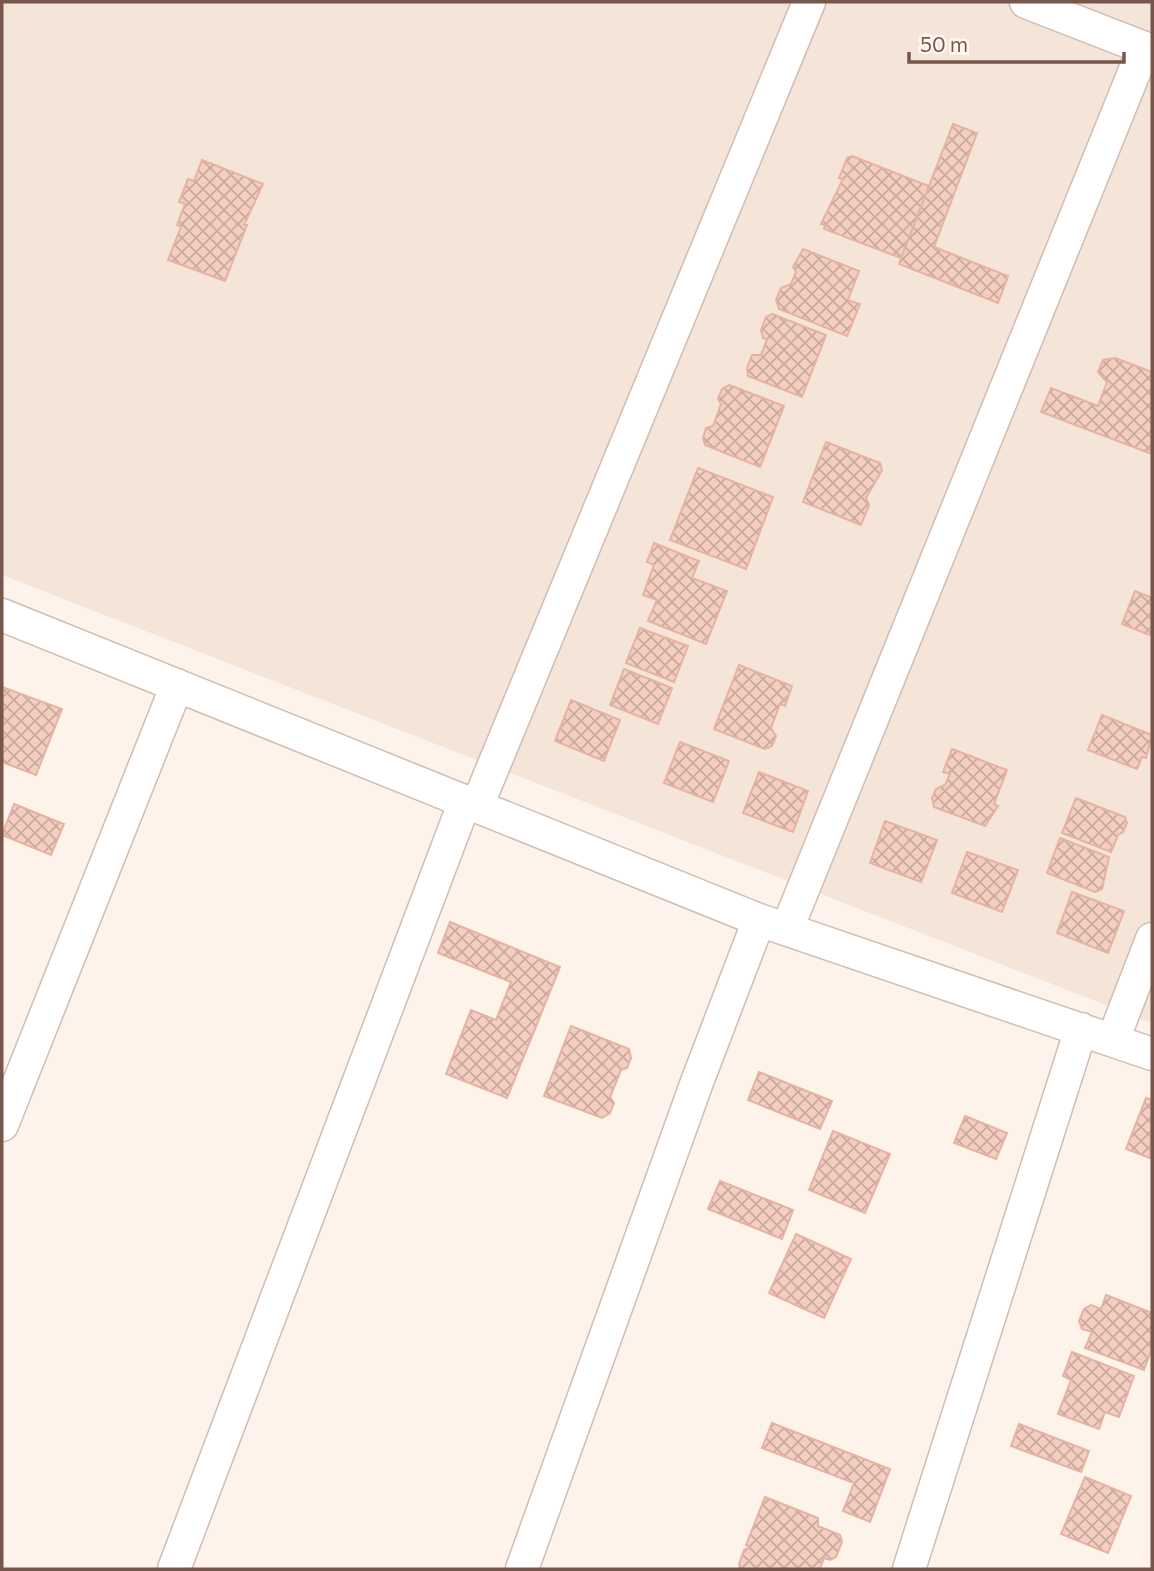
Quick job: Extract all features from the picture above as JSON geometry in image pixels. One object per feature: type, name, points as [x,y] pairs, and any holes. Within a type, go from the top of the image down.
[{"type":"street","points":[[174,1569],[471,804],[809,2]]},
{"type":"street","points":[[522,1569],[696,1082],[773,925],[1148,50],[1026,2]]},
{"type":"street","points":[[2,615],[773,925],[1152,1054]]},
{"type":"street","points":[[2,1125],[177,685]]},
{"type":"street","points":[[1113,1040],[1152,939]]},
{"type":"street","points":[[909,1569],[1081,1029]]},
{"type":"shaded area","points":[[2,2],[1152,2],[1152,1023],[2,575]]},
{"type":"building","points":[[953,124],[977,133],[934,247],[1008,276],[998,303],[899,264]]},
{"type":"building","points":[[852,156],[929,186],[901,258],[824,229],[825,225],[821,224],[843,179],[839,178],[847,158]]},
{"type":"building","points":[[202,160],[263,184],[244,225],[247,225],[225,281],[168,260],[181,227],[177,225],[185,204],[179,202],[188,179],[194,181]]},
{"type":"building","points":[[803,249],[859,271],[848,300],[860,304],[847,336],[779,309],[776,300],[781,288],[791,284],[796,272],[793,267]]},
{"type":"building","points":[[772,314],[826,335],[802,397],[748,376],[747,368],[752,355],[761,355],[767,339],[763,338],[761,330],[766,317]]},
{"type":"building","points":[[1115,358],[1152,372],[1152,454],[1041,412],[1051,388],[1098,406],[1107,382],[1098,372],[1103,360]]},
{"type":"building","points":[[729,385],[784,406],[760,467],[705,445],[703,438],[706,428],[713,426],[721,404],[718,399],[722,389]]},
{"type":"building","points":[[826,442],[880,463],[882,470],[866,498],[869,505],[861,525],[803,502]]},
{"type":"building","points":[[698,468],[773,497],[746,569],[670,540]]},
{"type":"building","points":[[654,543],[699,561],[692,578],[727,591],[706,644],[648,621],[657,600],[643,595],[654,565],[647,562]]},
{"type":"building","points":[[1135,591],[1152,598],[1152,636],[1122,624]]},
{"type":"building","points":[[640,628],[688,646],[674,682],[626,663]]},
{"type":"building","points":[[739,665],[792,686],[785,706],[780,704],[771,728],[776,736],[772,746],[765,749],[714,729]]},
{"type":"building","points":[[624,669],[672,688],[658,724],[610,705]]},
{"type":"building","points":[[2,687],[62,709],[36,775],[2,762]]},
{"type":"building","points":[[571,700],[620,720],[604,761],[555,741]]},
{"type":"building","points":[[1102,715],[1152,735],[1146,758],[1142,757],[1137,769],[1088,750]]},
{"type":"building","points":[[680,742],[729,761],[713,802],[664,783]]},
{"type":"building","points":[[952,749],[1007,770],[994,804],[998,806],[985,826],[934,807],[932,798],[936,789],[945,785],[950,774],[943,772]]},
{"type":"building","points":[[759,772],[808,791],[793,832],[743,813]]},
{"type":"building","points":[[1076,798],[1125,817],[1127,823],[1111,852],[1062,833]]},
{"type":"building","points":[[14,804],[64,824],[51,855],[2,835]]},
{"type":"building","points":[[885,821],[937,840],[921,882],[870,863]]},
{"type":"building","points":[[1060,838],[1109,857],[1102,889],[1095,892],[1047,873]]},
{"type":"building","points":[[967,852],[1018,870],[1002,912],[952,893]]},
{"type":"building","points":[[1072,892],[1124,911],[1108,953],[1057,933]]},
{"type":"building","points":[[450,922],[560,967],[507,1098],[446,1074],[471,1010],[496,1020],[511,982],[438,953]]},
{"type":"building","points":[[571,1026],[629,1049],[631,1058],[627,1068],[621,1070],[610,1097],[614,1103],[610,1113],[602,1118],[544,1096]]},
{"type":"building","points":[[759,1072],[832,1101],[820,1129],[748,1100]]},
{"type":"building","points":[[1146,1098],[1152,1100],[1150,1158],[1126,1149]]},
{"type":"building","points":[[965,1116],[1007,1133],[996,1159],[954,1143]]},
{"type":"building","points":[[833,1131],[890,1154],[865,1213],[809,1190]]},
{"type":"building","points":[[720,1181],[793,1210],[782,1239],[708,1209]]},
{"type":"building","points":[[796,1234],[851,1259],[824,1318],[769,1293]]},
{"type":"building","points":[[1106,1295],[1152,1313],[1152,1348],[1144,1370],[1085,1348],[1092,1332],[1082,1329],[1079,1321],[1084,1309],[1091,1305],[1101,1309]]},
{"type":"building","points":[[1072,1352],[1134,1376],[1119,1417],[1105,1412],[1099,1429],[1058,1414],[1071,1380],[1063,1376]]},
{"type":"building","points":[[772,1423],[890,1469],[870,1522],[843,1511],[854,1483],[762,1448]]},
{"type":"building","points":[[1019,1424],[1089,1451],[1081,1472],[1011,1446]]},
{"type":"building","points":[[1085,1477],[1131,1496],[1108,1553],[1061,1534]]},
{"type":"building","points":[[765,1497],[818,1518],[818,1526],[840,1535],[842,1542],[836,1557],[830,1560],[824,1558],[820,1569],[740,1569],[739,1564],[744,1550],[750,1547],[746,1545]]}]
